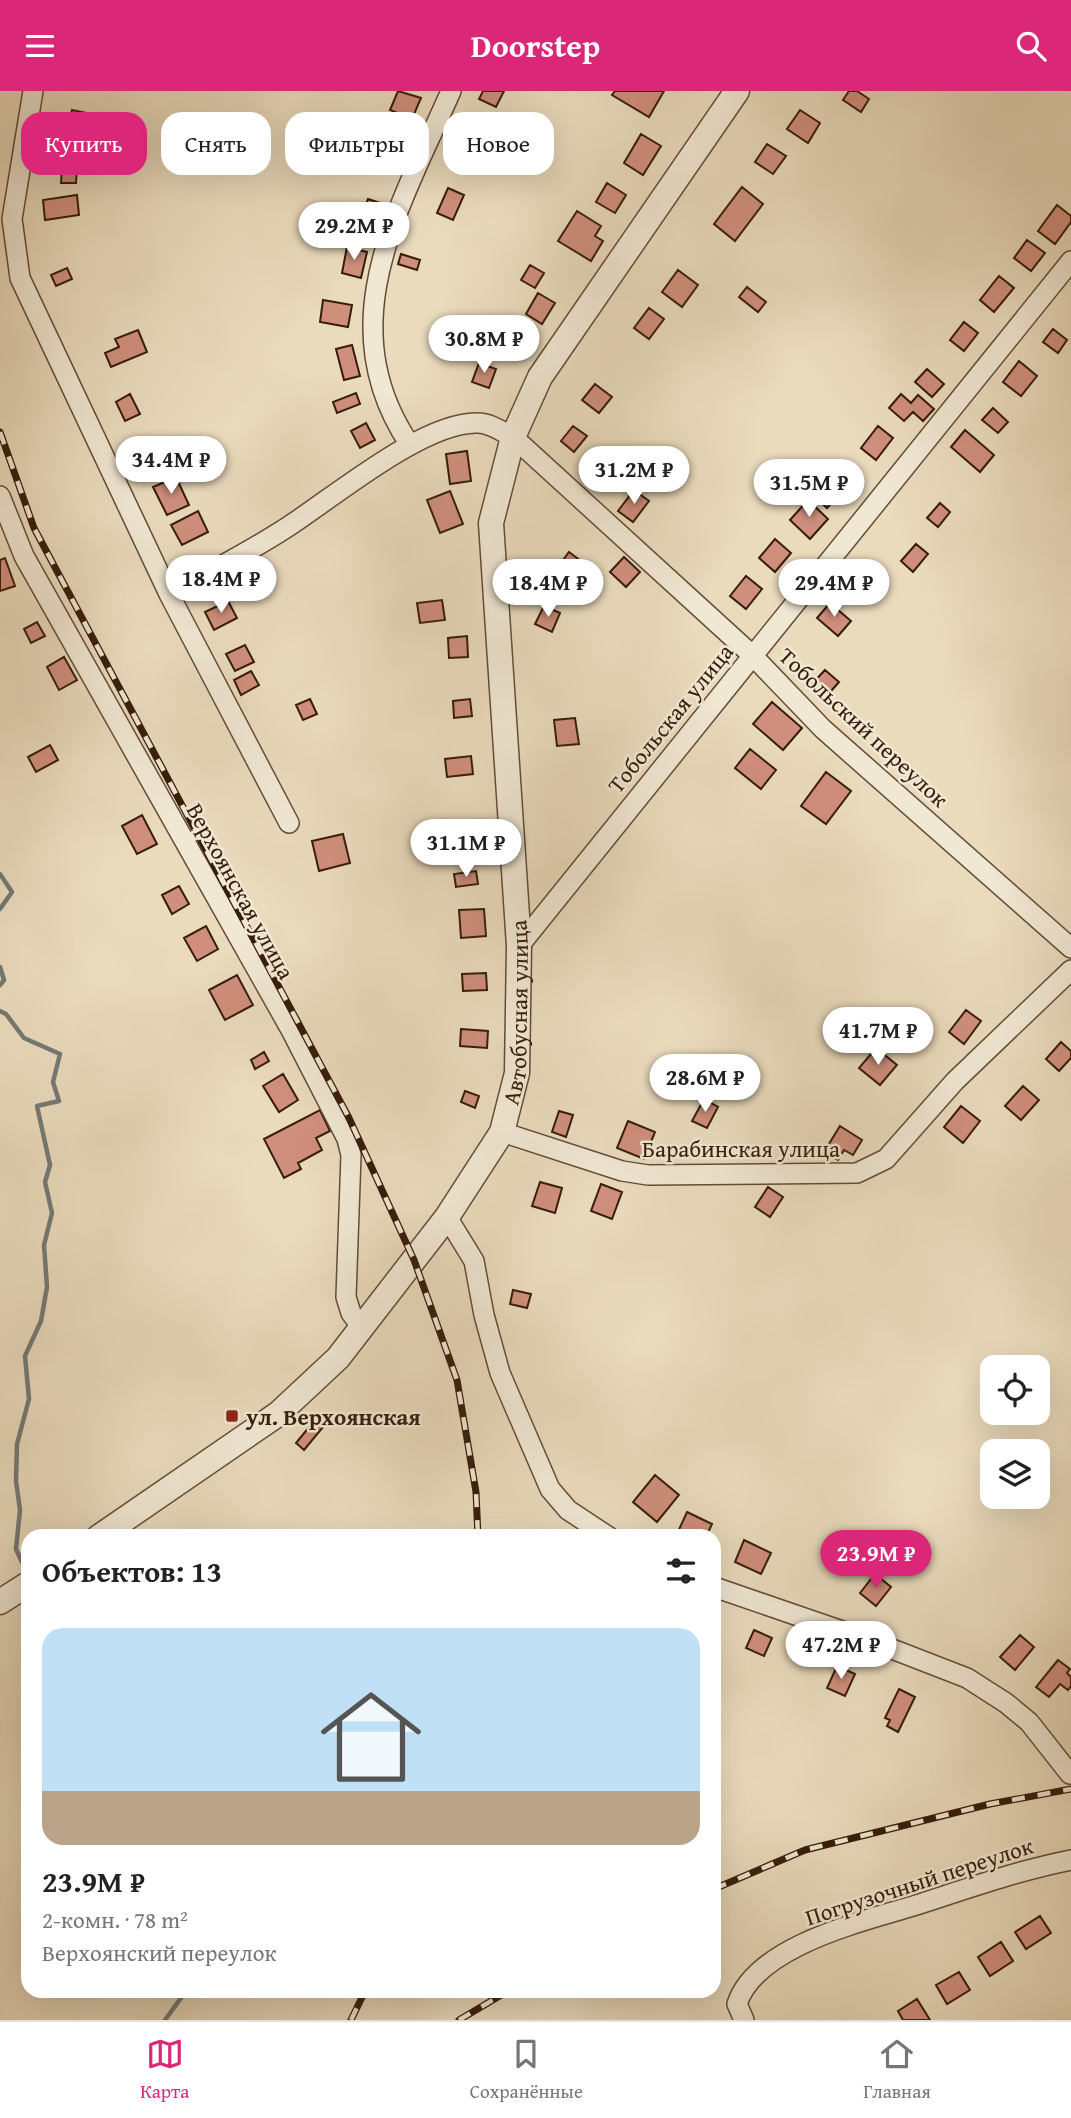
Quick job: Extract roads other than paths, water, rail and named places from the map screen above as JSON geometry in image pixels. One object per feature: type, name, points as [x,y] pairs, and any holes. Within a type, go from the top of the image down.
[{"type":"street","points":[[33,91],[12,219],[20,278],[169,594],[289,823]]},
{"type":"street","points":[[410,445],[382,395],[375,359],[375,293],[392,226],[451,91]]},
{"type":"street","name":"Автобусная улица","points":[[111,1529],[278,1414],[338,1358],[447,1217],[502,1132],[517,1073],[519,946],[491,523],[513,437],[540,377],[737,91]]},
{"type":"street","name":"Тобольская улица","points":[[519,946],[1071,261]]},
{"type":"street","name":"Тобольский переулок","points":[[169,594],[285,529],[410,445],[450,428],[477,423],[491,425],[513,437],[752,655],[823,729],[1071,948]]},
{"type":"street","name":"Верхоянская улица","points":[[0,496],[24,557],[285,1019],[347,1139],[351,1155],[346,1297],[351,1313],[363,1329]]},
{"type":"street","name":"Барабинская улица","points":[[502,1132],[622,1171],[649,1175],[858,1173],[886,1159],[955,1081],[1071,970]]},
{"type":"street","points":[[447,1217],[474,1261],[500,1373],[550,1489],[568,1510],[597,1529]]},
{"type":"street","points":[[0,1602],[21,1588]]},
{"type":"street","points":[[721,1589],[874,1642],[967,1678],[1006,1703],[1029,1722],[1070,1774]]},
{"type":"street","name":"Погрузочный переулок","points":[[743,2019],[737,2004],[747,1984],[777,1959],[821,1935],[1019,1870],[1071,1860]]},
{"type":"waterway","points":[[0,874],[12,892],[0,909]]},
{"type":"waterway","points":[[0,967],[4,980],[0,985]]},
{"type":"waterway","points":[[0,1011],[6,1014],[24,1038],[60,1054],[53,1082],[59,1101],[37,1106],[50,1165],[45,1182],[52,1213],[44,1245],[47,1287],[41,1321],[25,1356],[29,1399],[17,1444],[16,1481],[20,1510],[16,1549],[21,1560]]},
{"type":"waterway","points":[[165,2020],[181,1998]]},
{"type":"railway","points":[[0,432],[34,528],[349,1118],[414,1260],[457,1380],[476,1492],[478,1529]]},
{"type":"railway","points":[[721,1886],[805,1850],[990,1804],[1071,1789]]},
{"type":"railway","points":[[351,2020],[362,1998]]},
{"type":"railway","points":[[459,2020],[496,1998]]},
{"type":"place","name":"ул. Верхоянская","points":[[232,1416]]}]
